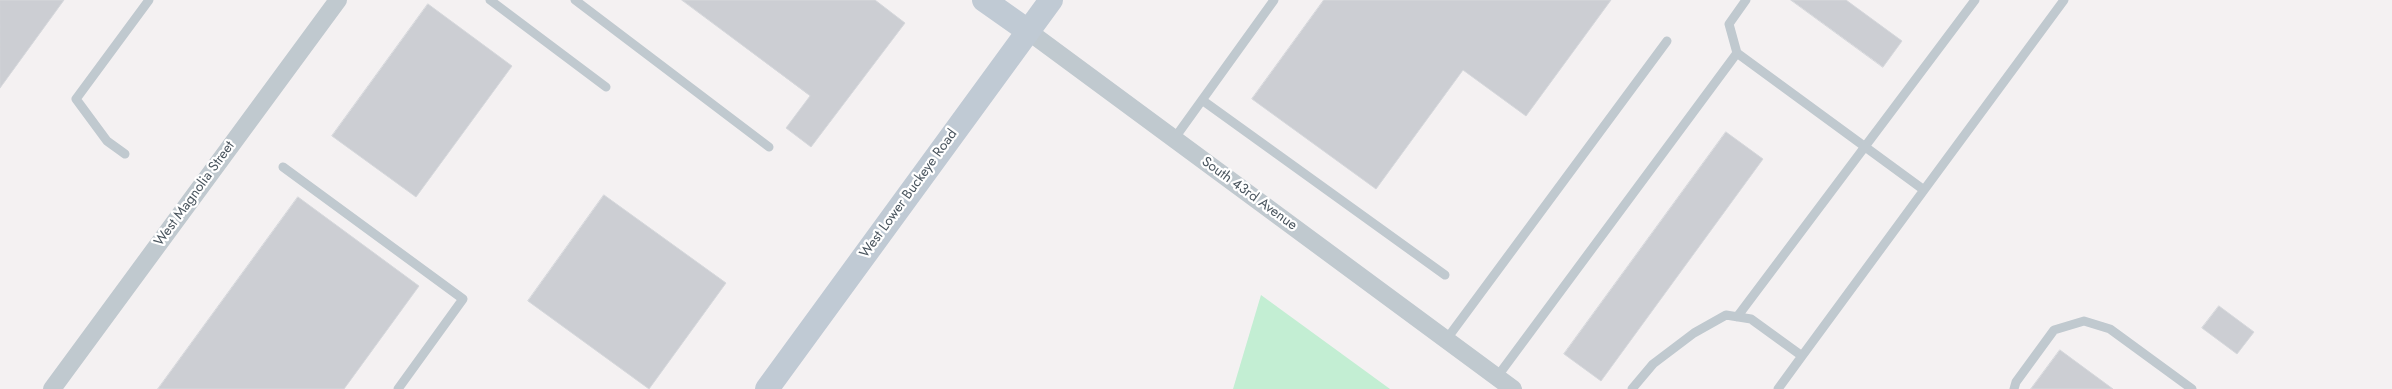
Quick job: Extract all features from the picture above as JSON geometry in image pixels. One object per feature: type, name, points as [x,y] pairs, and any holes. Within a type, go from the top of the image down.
[{"type":"main road","name":"South 43rd Avenue","points":[[984,0],[1028,31]]},
{"type":"main road","name":"West Lower Buckeye Road","points":[[767,389],[1051,0]]},
{"type":"street","name":"West Magnolia Street","points":[[52,389],[338,0]]},
{"type":"street","name":"South 43rd Avenue","points":[[1028,31],[1513,389]]},
{"type":"lane","points":[[125,154],[107,141],[76,99],[149,0]]},
{"type":"lane","points":[[490,0],[606,87]]},
{"type":"lane","points":[[575,0],[769,148]]},
{"type":"lane","points":[[1174,139],[1274,0]]},
{"type":"lane","points":[[1746,0],[1729,24],[1737,53],[1924,190]]},
{"type":"lane","points":[[1736,317],[1975,0]]},
{"type":"lane","points":[[1778,389],[2064,0]]},
{"type":"lane","points":[[1446,340],[1667,41]]},
{"type":"lane","points":[[1497,377],[1737,53]]},
{"type":"lane","points":[[1202,100],[1445,275]]},
{"type":"lane","points":[[283,168],[463,299],[398,389]]},
{"type":"lane","points":[[1632,389],[1653,364],[1694,333],[1726,315],[1751,319],[1802,356]]},
{"type":"lane","points":[[2014,389],[2016,382],[2054,330],[2084,321],[2110,330],[2192,389]]},
{"type":"green space","points":[[1261,295],[1390,389],[1233,389]]},
{"type":"building","points":[[0,0],[64,0],[0,88]]},
{"type":"building","points":[[682,0],[875,0],[905,23],[811,147],[786,128],[810,96]]},
{"type":"building","points":[[1324,0],[1611,0],[1526,116],[1463,70],[1376,189],[1252,99]]},
{"type":"building","points":[[1791,0],[1846,0],[1902,41],[1883,67]]},
{"type":"building","points":[[428,4],[512,66],[416,197],[332,136]]},
{"type":"building","points":[[1726,132],[1763,159],[1601,381],[1564,354]]},
{"type":"building","points":[[604,195],[726,283],[649,389],[528,301]]},
{"type":"building","points":[[298,197],[419,286],[344,389],[158,389]]},
{"type":"building","points":[[2219,306],[2254,332],[2237,354],[2202,328]]},
{"type":"building","points":[[2060,350],[2113,389],[2031,389]]}]
